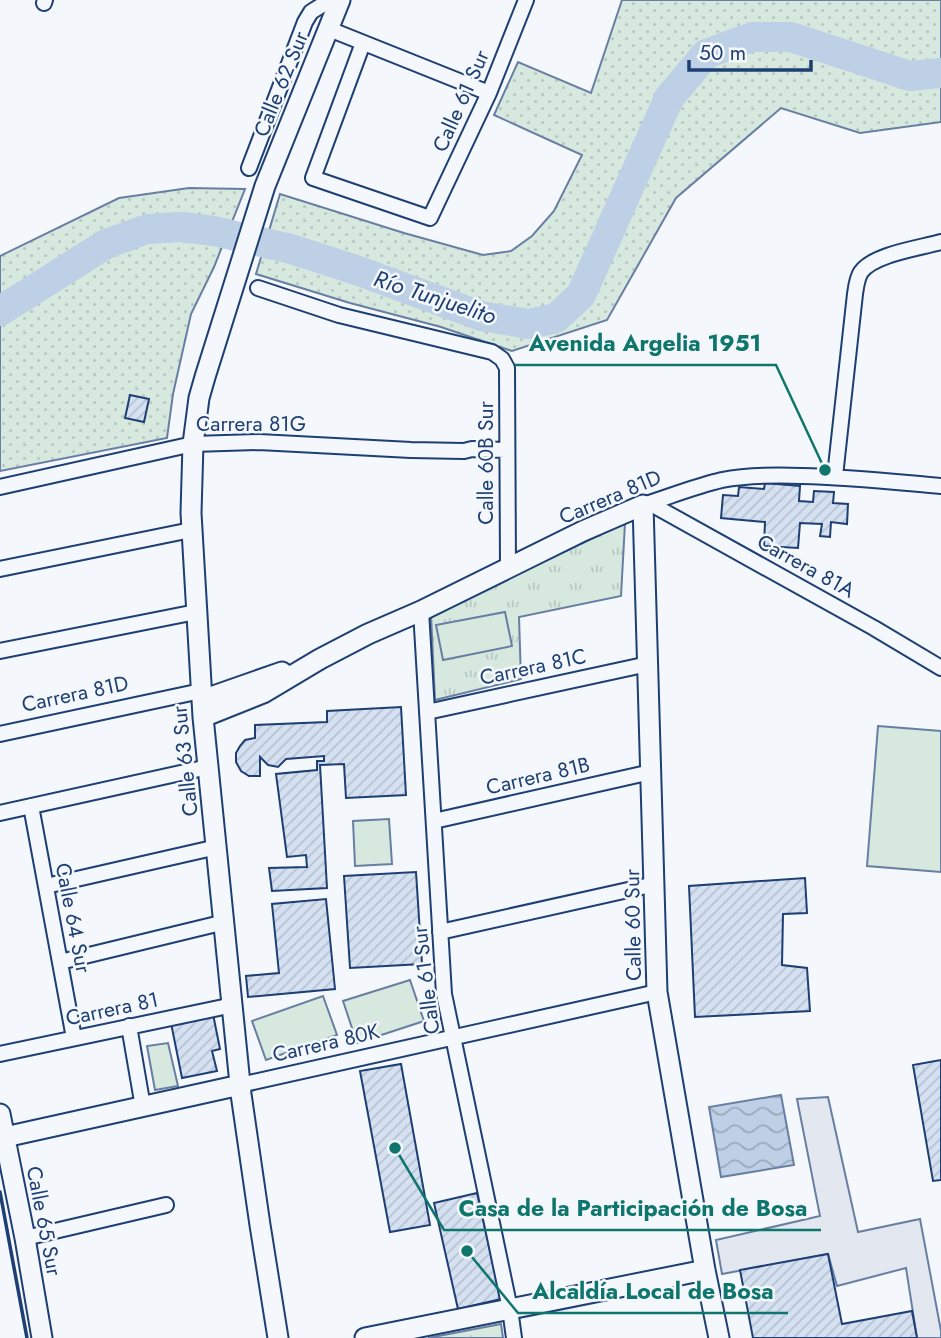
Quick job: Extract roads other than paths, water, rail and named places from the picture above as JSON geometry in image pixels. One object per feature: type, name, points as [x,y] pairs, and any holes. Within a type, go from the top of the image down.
[{"type":"street","name":"Calle 62 Sur","points":[[249,168],[305,22],[311,12],[330,0]]},
{"type":"street","name":"Calle 62 Sur","points":[[265,186],[340,0]]},
{"type":"street","name":"Calle 61 Sur","points":[[363,43],[313,178],[430,218],[489,93],[526,0]]},
{"type":"street","points":[[328,29],[489,93]]},
{"type":"street","name":"Calle 63 Sur","points":[[265,186],[199,398],[193,444],[191,530],[202,703],[240,1085],[278,1338]]},
{"type":"street","points":[[835,477],[855,294],[861,272],[870,263],[888,256],[941,242]]},
{"type":"street","name":"Calle 60B Sur","points":[[258,288],[339,315],[492,352],[502,359],[507,368],[508,568]]},
{"type":"street","name":"Carrera 81G","points":[[0,487],[193,444],[259,442],[411,450],[506,450]]},
{"type":"street","name":"Carrera 81D","points":[[0,734],[263,693],[368,634],[421,611],[583,531],[646,504],[724,480],[775,475],[941,486]]},
{"type":"street","name":"Calle 60 Sur","points":[[646,504],[657,992],[719,1338]]},
{"type":"street","name":"Carrera 81A","points":[[646,504],[863,622],[941,668]]},
{"type":"street","points":[[0,569],[191,530]]},
{"type":"street","name":"Calle 61 Sur","points":[[421,611],[444,994],[514,1338]]},
{"type":"street","points":[[0,651],[196,612]]},
{"type":"street","name":"Carrera 81C","points":[[427,712],[648,664]]},
{"type":"street","points":[[0,813],[208,766]]},
{"type":"street","name":"Carrera 81B","points":[[434,821],[651,772]]},
{"type":"street","name":"Calle 64 Sur","points":[[31,806],[74,1038]]},
{"type":"street","points":[[46,886],[217,847]]},
{"type":"street","points":[[440,932],[655,884]]},
{"type":"street","points":[[61,962],[225,922]]},
{"type":"street","name":"Carrera 80K","points":[[5,1137],[657,992]]},
{"type":"street","name":"Carrera 81","points":[[0,1054],[233,1005]]},
{"type":"street","points":[[129,1026],[143,1107]]},
{"type":"street","name":"Calle 65 Sur","points":[[0,1114],[42,1338]]},
{"type":"street","points":[[25,1238],[166,1205]]},
{"type":"street","points":[[365,1338],[705,1270]]},
{"type":"water","points":[[781,1095],[794,1165],[721,1177],[709,1107]]},
{"type":"waterway","name":"Río Tunjuelito","points":[[0,311],[106,244],[147,229],[181,227],[214,231],[291,249],[481,316],[529,324],[556,318],[581,295],[669,98],[706,54],[752,37],[791,37],[910,76],[941,73]]},
{"type":"place","name":"Avenida Argelia 1951","points":[[825,470]]},
{"type":"place","name":"Casa de la Participación de Bosa","points":[[395,1148]]},
{"type":"place","name":"Alcaldía Local de Bosa","points":[[467,1251]]}]
